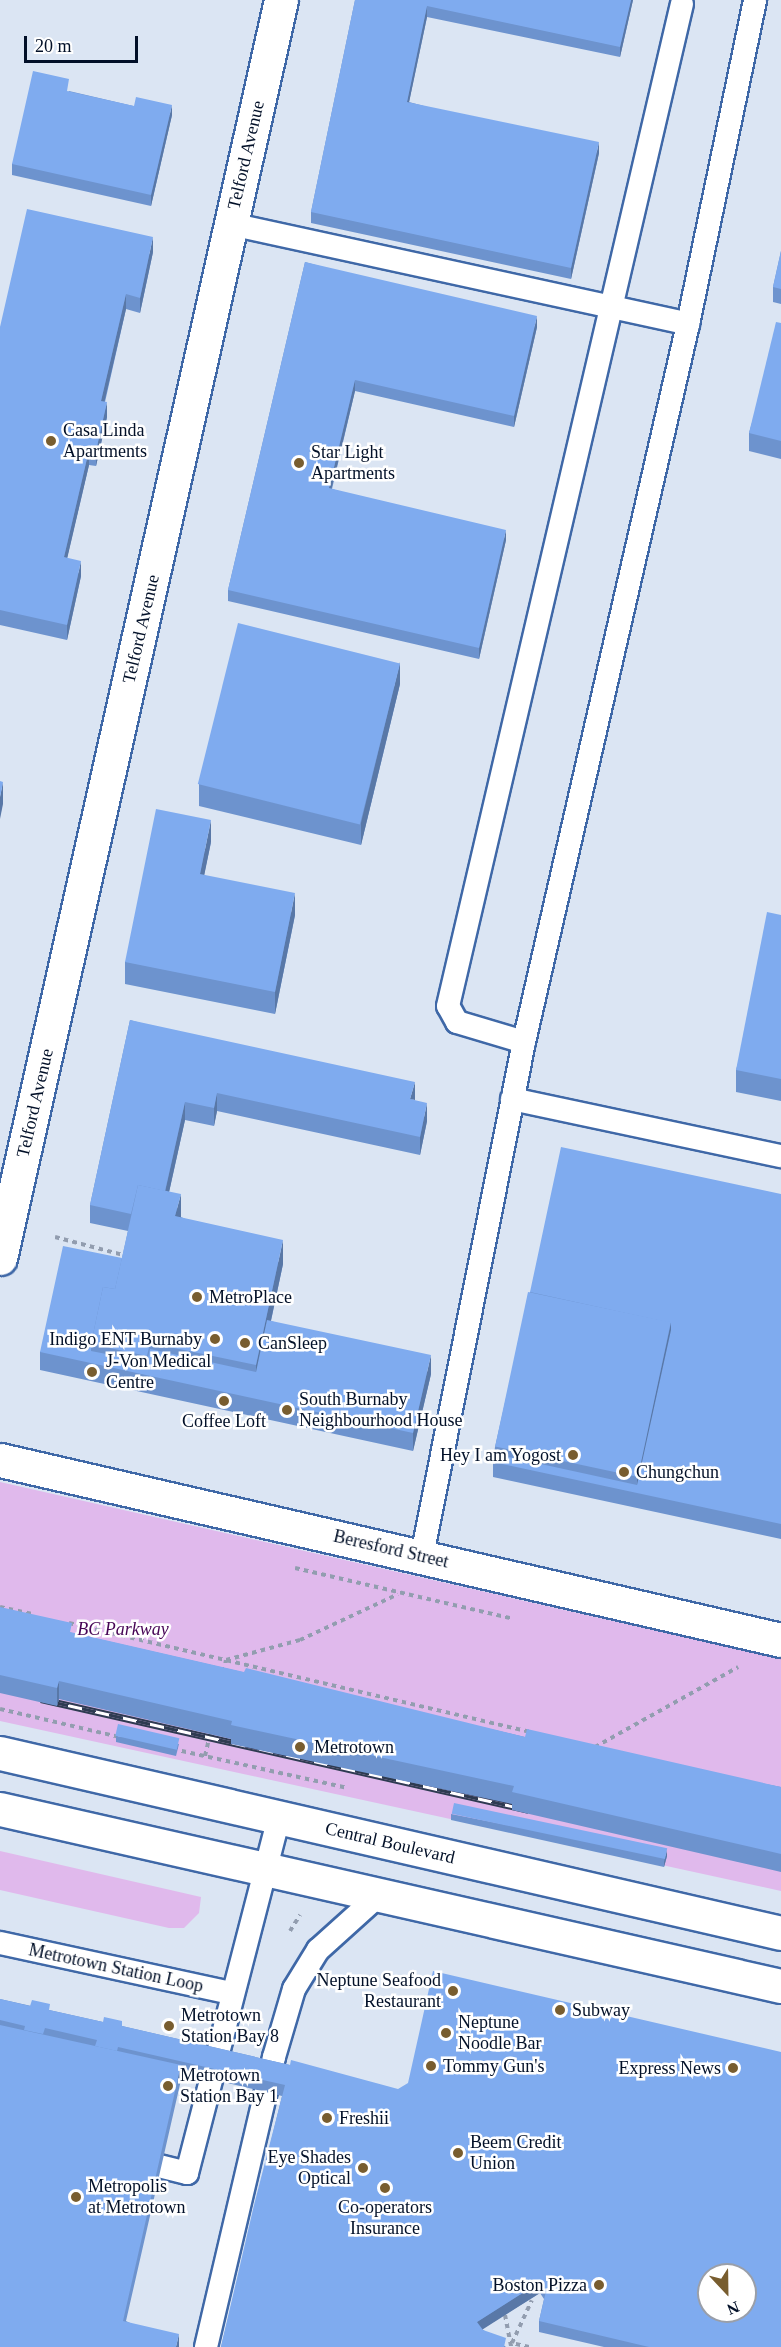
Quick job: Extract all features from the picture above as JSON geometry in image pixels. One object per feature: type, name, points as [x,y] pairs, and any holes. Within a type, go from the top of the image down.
[{"type":"street","name":"Telford Avenue","points":[[0,1258],[281,0]]},
{"type":"street","name":"Beresford Street","points":[[0,1460],[766,1636]]},
{"type":"street","name":"Central Boulevard","points":[[0,1753],[781,1933]]},
{"type":"street","points":[[0,1809],[781,1986]]},
{"type":"street","points":[[701,1967],[714,1918]]},
{"type":"lane","points":[[422,1557],[524,1042],[688,324],[755,0]]},
{"type":"lane","points":[[524,1042],[457,1022],[448,1006],[682,4]]},
{"type":"lane","points":[[231,224],[688,324]]},
{"type":"lane","points":[[513,1099],[781,1156]]},
{"type":"lane","points":[[159,2166],[187,2173],[279,1818]]},
{"type":"lane","points":[[206,2347],[274,2057],[294,1989],[318,1950],[379,1895]]},
{"type":"lane","name":"Metrotown Station Loop","points":[[0,1943],[232,1993]]},
{"type":"path","points":[[55,1237],[128,1256]]},
{"type":"path","points":[[226,1660],[300,1640],[399,1594]]},
{"type":"path","points":[[0,1607],[34,1615]]},
{"type":"path","points":[[57,1620],[537,1734]]},
{"type":"path","points":[[595,1747],[738,1667],[766,1636]]},
{"type":"path","points":[[223,1677],[226,1660]]},
{"type":"path","points":[[0,1709],[131,1740]]},
{"type":"path","points":[[205,1756],[210,1734]]},
{"type":"path","points":[[583,1744],[606,1750]]},
{"type":"path","points":[[163,1747],[348,1788]]},
{"type":"path","points":[[511,2345],[532,2300]]},
{"type":"path","points":[[505,2315],[511,2345]]},
{"type":"path","points":[[511,2345],[529,2347]]},
{"type":"green space","name":"BC Parkway","points":[[0,1482],[781,1659],[781,1891],[0,1721]]},
{"type":"green space","points":[[0,1851],[201,1897],[199,1913],[184,1928],[169,1928],[0,1890]]},
{"type":"building","points":[[355,0],[631,0],[620,47],[427,6],[407,102],[599,142],[571,268],[311,212]]},
{"type":"building","points":[[33,71],[69,79],[67,91],[134,106],[136,97],[172,105],[151,195],[12,164]]},
{"type":"building","name":"Casa Linda Apartments","points":[[27,209],[153,237],[140,298],[126,294],[101,401],[107,402],[96,451],[89,450],[64,557],[81,561],[67,625],[0,610],[0,327]]},
{"type":"building","points":[[781,251],[781,289],[773,287]]},
{"type":"building","name":"Star Light Apartments","points":[[305,262],[537,316],[514,416],[355,380],[329,488],[506,530],[479,648],[228,590]]},
{"type":"building","points":[[776,322],[781,323],[781,441],[749,433]]},
{"type":"building","points":[[238,623],[400,663],[360,824],[198,784]]},
{"type":"building","points":[[0,781],[3,782],[0,797]]},
{"type":"building","points":[[156,809],[211,820],[200,874],[295,893],[275,992],[125,962]]},
{"type":"building","points":[[767,912],[781,915],[781,1079],[736,1070]]},
{"type":"building","points":[[130,1020],[415,1082],[410,1099],[427,1103],[420,1137],[217,1093],[214,1108],[185,1102],[165,1191],[138,1185],[131,1214],[90,1205]]},
{"type":"building","points":[[561,1147],[781,1194],[781,1524],[493,1462],[495,1454],[637,1485],[671,1330],[671,1323],[530,1292]]},
{"type":"building","name":"MetroPlace","points":[[138,1185],[181,1194],[175,1216],[283,1240],[256,1365],[150,1343],[147,1356],[91,1344],[103,1287],[115,1289]]},
{"type":"building","points":[[63,1246],[122,1258],[115,1289],[103,1287],[91,1351],[147,1362],[150,1349],[256,1372],[267,1320],[431,1355],[413,1433],[40,1352]]},
{"type":"building","points":[[528,1292],[671,1322],[638,1477],[495,1447]]},
{"type":"building","points":[[0,1607],[72,1623],[70,1632],[244,1672],[246,1668],[525,1737],[527,1729],[781,1787],[781,1854],[512,1792],[514,1786],[231,1725],[232,1721],[59,1681],[57,1688],[0,1675]]},
{"type":"building","points":[[118,1724],[179,1738],[177,1750],[115,1736]]},
{"type":"building","points":[[454,1803],[667,1848],[665,1859],[452,1814]]},
{"type":"building","points":[[433,1971],[781,2052],[781,2347],[649,2347],[539,2321],[546,2291],[540,2282],[477,2322],[483,2330],[506,2338],[504,2347],[221,2347],[285,2085],[118,2047],[117,2051],[95,2046],[97,2040],[45,2028],[43,2034],[24,2030],[25,2026],[0,2020],[0,1999],[30,2006],[32,2000],[50,2004],[49,2010],[103,2022],[104,2017],[122,2021],[122,2026],[290,2065],[291,2060],[398,2089],[408,2083]]},
{"type":"building","name":"Metropolis at Metrotown","points":[[0,2025],[181,2065],[123,2321],[179,2334],[176,2347],[0,2347]]},
{"type":"railway","points":[[41,1699],[529,1810]]},
{"type":"place","name":"Casa Linda Apartments","points":[[51,441]]},
{"type":"place","name":"Star Light Apartments","points":[[299,463]]},
{"type":"place","name":"MetroPlace","points":[[197,1297]]},
{"type":"place","name":"Indigo ENT Burnaby","points":[[215,1339]]},
{"type":"place","name":"CanSleep","points":[[245,1343]]},
{"type":"place","name":"J-Von Medical Centre","points":[[92,1372]]},
{"type":"place","name":"Coffee Loft","points":[[224,1401]]},
{"type":"place","name":"South Burnaby Neighbourhood House","points":[[287,1410]]},
{"type":"place","name":"Hey I am Yogost","points":[[573,1455]]},
{"type":"place","name":"Chungchun","points":[[624,1472]]},
{"type":"place","name":"Metrotown","points":[[300,1747]]},
{"type":"place","name":"Neptune Seafood Restaurant","points":[[453,1991]]},
{"type":"place","name":"Subway","points":[[560,2010]]},
{"type":"place","name":"Metrotown Station Bay 8","points":[[169,2026]]},
{"type":"place","name":"Neptune Noodle Bar","points":[[446,2033]]},
{"type":"place","name":"Tommy Gun's","points":[[431,2066]]},
{"type":"place","name":"Express News","points":[[733,2068]]},
{"type":"place","name":"Metrotown Station Bay 1","points":[[168,2086]]},
{"type":"place","name":"Freshii","points":[[327,2118]]},
{"type":"place","name":"Beem Credit Union","points":[[458,2153]]},
{"type":"place","name":"Eye Shades Optical","points":[[363,2168]]},
{"type":"place","name":"Co-operators Insurance","points":[[385,2188]]},
{"type":"place","name":"Metropolis at Metrotown","points":[[76,2197]]},
{"type":"place","name":"Boston Pizza","points":[[599,2285]]}]
